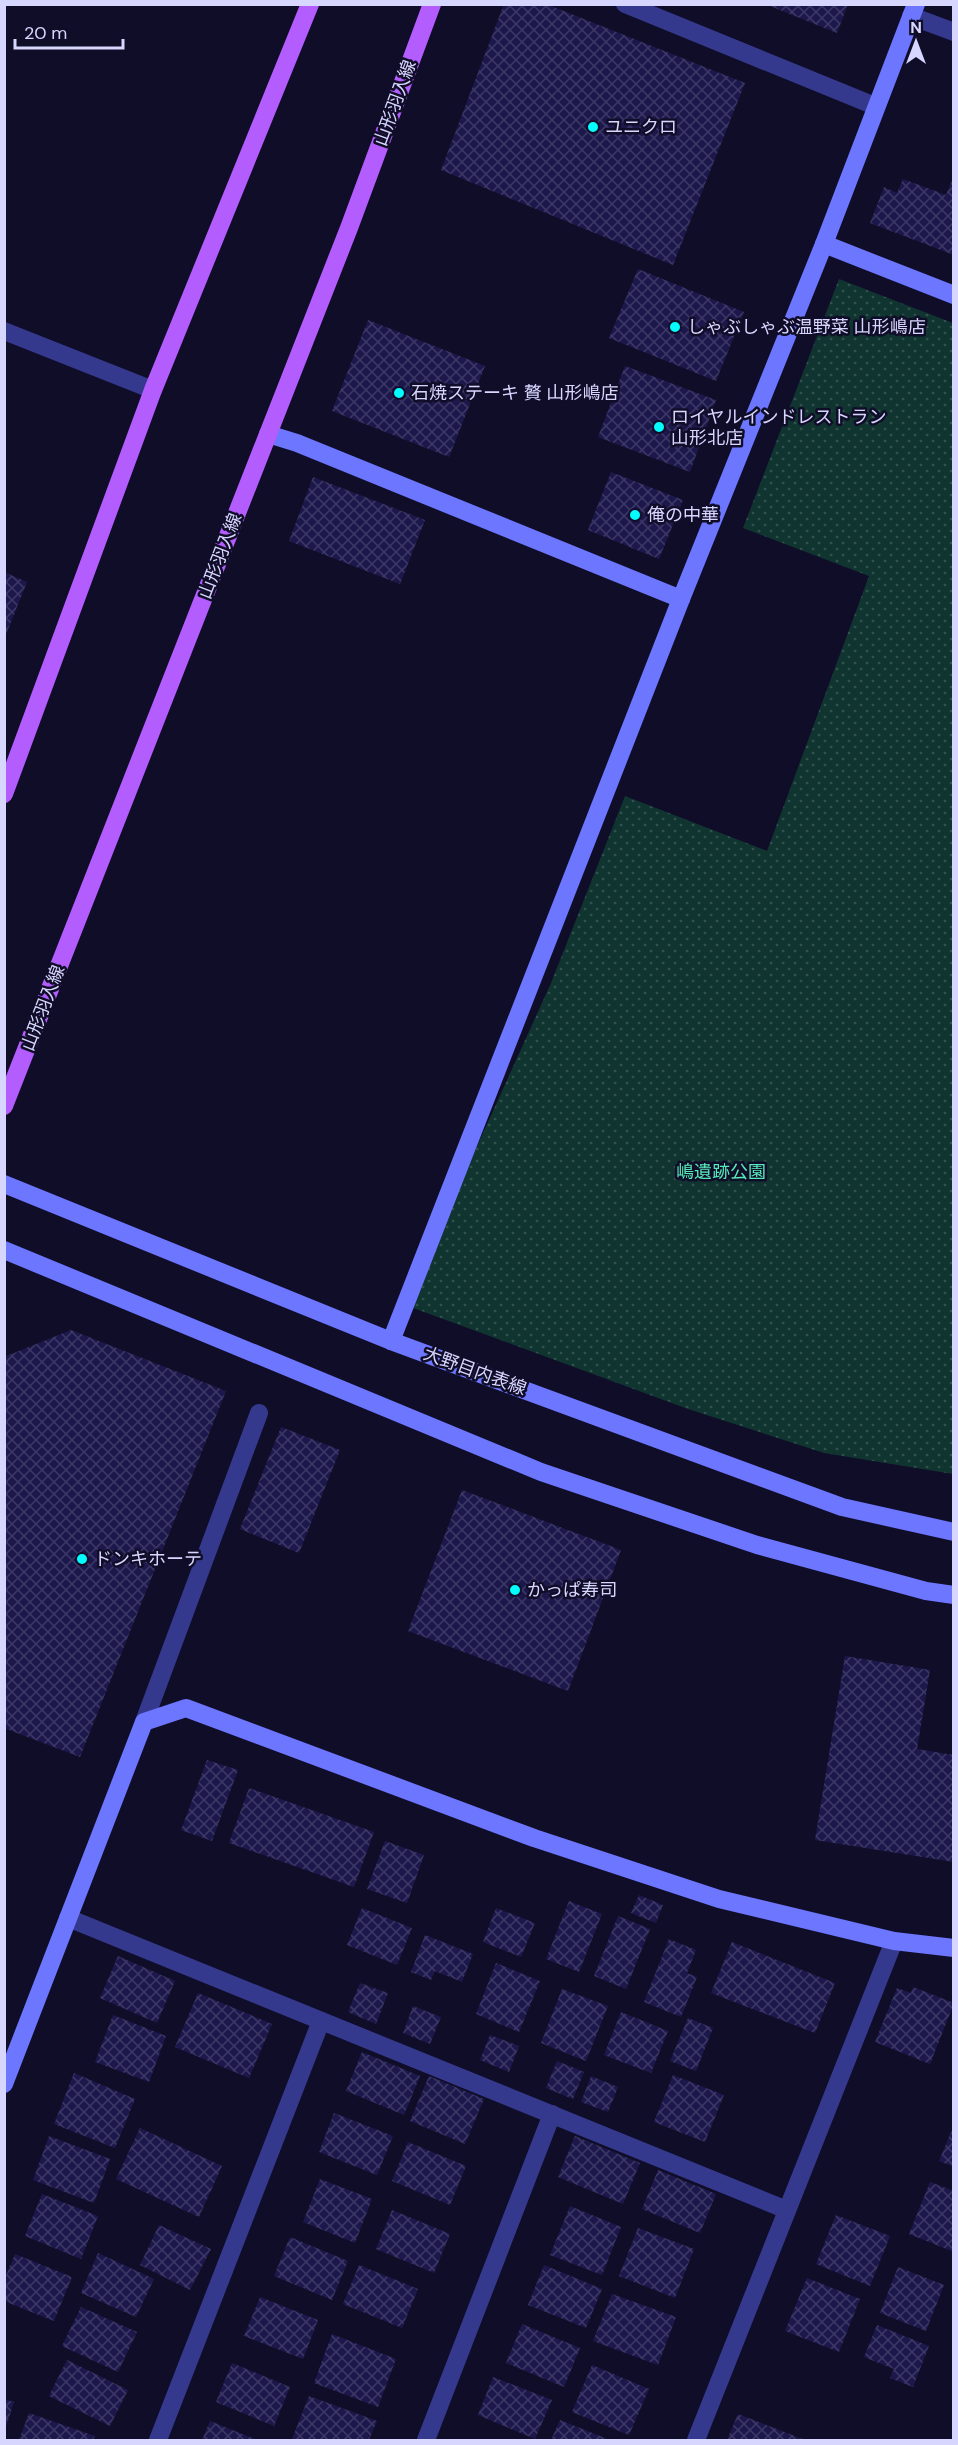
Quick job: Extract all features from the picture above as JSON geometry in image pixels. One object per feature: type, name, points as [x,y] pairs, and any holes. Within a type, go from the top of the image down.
[{"type":"main road","points":[[4,795],[153,390],[310,4]]},
{"type":"main road","name":"山形羽入線","points":[[4,1106],[349,228],[432,4]]},
{"type":"street","points":[[625,4],[875,106]]},
{"type":"street","points":[[391,1341],[681,600],[824,244],[913,10],[954,33]]},
{"type":"street","points":[[824,244],[954,295]]},
{"type":"street","points":[[4,331],[153,390]]},
{"type":"street","points":[[268,434],[297,443],[681,600]]},
{"type":"street","name":"大野目内表線","points":[[4,1184],[391,1341],[842,1507],[954,1532]]},
{"type":"street","points":[[4,1250],[541,1472],[758,1545],[926,1591],[954,1595]]},
{"type":"street","points":[[4,2084],[144,1722],[259,1413]]},
{"type":"street","points":[[144,1722],[186,1708],[534,1838],[719,1899],[894,1941],[954,1948]]},
{"type":"street","points":[[68,1918],[787,2210]]},
{"type":"street","points":[[696,2440],[894,1941]]},
{"type":"street","points":[[158,2440],[321,2021]]},
{"type":"street","points":[[426,2440],[552,2114]]},
{"type":"green space","name":"嶋遺跡公園","points":[[839,279],[953,323],[953,1474],[824,1453],[688,1409],[405,1305],[551,983],[625,796],[767,851],[869,576],[743,528]]},
{"type":"building","name":"ユニクロ","points":[[504,4],[546,4],[745,83],[673,265],[441,170]]},
{"type":"building","points":[[765,4],[848,4],[837,33]]},
{"type":"building","points":[[954,175],[954,255],[870,223],[884,187],[897,193],[903,179],[946,195]]},
{"type":"building","points":[[638,269],[744,312],[716,381],[609,338]]},
{"type":"building","points":[[368,320],[485,366],[449,457],[332,411]]},
{"type":"building","points":[[625,366],[716,400],[690,472],[598,437]]},
{"type":"building","name":"俺の中華","points":[[611,472],[683,500],[659,559],[588,530]]},
{"type":"building","points":[[313,477],[425,520],[400,584],[289,541]]},
{"type":"building","points":[[4,572],[27,582],[5,637],[4,637]]},
{"type":"building","name":"ドンキホーテ","points":[[71,1330],[226,1391],[80,1757],[4,1728],[4,1357]]},
{"type":"building","points":[[281,1427],[340,1450],[299,1553],[240,1529]]},
{"type":"building","name":"かっぱ寿司","points":[[462,1490],[621,1550],[568,1691],[408,1631]]},
{"type":"building","points":[[845,1656],[930,1670],[917,1749],[954,1755],[954,1862],[815,1840]]},
{"type":"building","points":[[207,1760],[238,1770],[212,1841],[181,1830]]},
{"type":"building","points":[[249,1788],[374,1832],[354,1887],[229,1843]]},
{"type":"building","points":[[385,1841],[424,1855],[407,1903],[367,1889]]},
{"type":"building","points":[[639,1895],[663,1905],[656,1923],[631,1913]]},
{"type":"building","points":[[569,1901],[602,1914],[579,1972],[546,1959]]},
{"type":"building","points":[[362,1908],[412,1928],[397,1965],[347,1945]]},
{"type":"building","points":[[496,1908],[535,1923],[521,1957],[483,1942]]},
{"type":"building","points":[[618,1916],[650,1929],[626,1989],[594,1976]]},
{"type":"building","points":[[425,1935],[473,1954],[462,1982],[435,1971],[431,1980],[411,1972]]},
{"type":"building","points":[[669,1939],[696,1950],[687,1973],[697,1977],[681,2017],[644,2002]]},
{"type":"building","points":[[732,1942],[835,1983],[815,2033],[711,1993]]},
{"type":"building","points":[[118,1956],[175,1981],[157,2023],[100,1998]]},
{"type":"building","points":[[496,1963],[540,1981],[519,2032],[476,2014]]},
{"type":"building","points":[[360,1983],[388,1993],[376,2024],[348,2012]]},
{"type":"building","points":[[913,1987],[954,2003],[930,2064],[875,2042],[897,1988],[911,1993]]},
{"type":"building","points":[[562,1989],[608,2006],[586,2061],[541,2043]]},
{"type":"building","points":[[198,1993],[272,2024],[249,2078],[175,2047]]},
{"type":"building","points":[[413,2006],[441,2017],[430,2044],[403,2033]]},
{"type":"building","points":[[621,2012],[668,2031],[651,2073],[604,2055]]},
{"type":"building","points":[[113,2015],[166,2036],[149,2082],[95,2062]]},
{"type":"building","points":[[688,2018],[713,2028],[696,2071],[670,2061]]},
{"type":"building","points":[[490,2035],[519,2046],[509,2072],[480,2060]]},
{"type":"building","points":[[362,2052],[420,2076],[404,2115],[346,2091]]},
{"type":"building","points":[[557,2061],[584,2072],[573,2099],[546,2088]]},
{"type":"building","points":[[74,2073],[135,2099],[115,2148],[54,2124]]},
{"type":"building","points":[[673,2075],[724,2095],[705,2142],[654,2122]]},
{"type":"building","points":[[429,2076],[484,2099],[465,2144],[410,2121]]},
{"type":"building","points":[[591,2076],[618,2087],[608,2112],[581,2102]]},
{"type":"building","points":[[334,2113],[393,2136],[377,2175],[319,2152]]},
{"type":"building","points":[[954,2125],[954,2167],[939,2161]]},
{"type":"building","points":[[140,2128],[222,2166],[199,2217],[116,2179]]},
{"type":"building","points":[[49,2136],[110,2159],[94,2203],[33,2180]]},
{"type":"building","points":[[575,2136],[640,2163],[623,2204],[558,2177]]},
{"type":"building","points":[[408,2142],[466,2166],[450,2205],[392,2181]]},
{"type":"building","points":[[658,2170],[716,2194],[700,2233],[642,2209]]},
{"type":"building","points":[[320,2179],[372,2199],[355,2243],[303,2222]]},
{"type":"building","points":[[930,2182],[954,2191],[954,2252],[909,2234]]},
{"type":"building","points":[[42,2194],[98,2216],[81,2259],[25,2236]]},
{"type":"building","points":[[570,2206],[621,2227],[602,2275],[550,2255]]},
{"type":"building","points":[[392,2210],[450,2234],[434,2273],[376,2249]]},
{"type":"building","points":[[836,2215],[890,2236],[870,2286],[816,2264]]},
{"type":"building","points":[[159,2225],[211,2249],[190,2290],[140,2265]]},
{"type":"building","points":[[638,2228],[694,2249],[675,2298],[619,2276]]},
{"type":"building","points":[[290,2237],[348,2261],[332,2300],[274,2276]]},
{"type":"building","points":[[98,2253],[154,2279],[136,2317],[81,2293]]},
{"type":"building","points":[[15,2254],[72,2277],[54,2321],[4,2301],[4,2280]]},
{"type":"building","points":[[359,2265],[418,2289],[402,2328],[343,2304]]},
{"type":"building","points":[[544,2265],[602,2289],[586,2328],[528,2305]]},
{"type":"building","points":[[898,2267],[944,2285],[926,2331],[880,2313]]},
{"type":"building","points":[[807,2278],[860,2299],[839,2352],[785,2331]]},
{"type":"building","points":[[612,2294],[676,2317],[658,2365],[593,2341]]},
{"type":"building","points":[[260,2297],[318,2320],[303,2359],[244,2336]]},
{"type":"building","points":[[81,2307],[137,2332],[118,2372],[62,2346]]},
{"type":"building","points":[[522,2324],[580,2348],[564,2387],[506,2363]]},
{"type":"building","points":[[877,2325],[929,2346],[913,2387],[890,2378],[894,2369],[864,2357]]},
{"type":"building","points":[[332,2334],[396,2359],[378,2407],[314,2383]]},
{"type":"building","points":[[67,2360],[128,2390],[110,2426],[49,2396]]},
{"type":"building","points":[[232,2363],[290,2387],[274,2426],[216,2402]]},
{"type":"building","points":[[592,2365],[649,2389],[629,2435],[572,2412]]},
{"type":"building","points":[[493,2377],[552,2400],[535,2439],[478,2415]]},
{"type":"building","points":[[309,2396],[377,2421],[369,2440],[292,2439]]},
{"type":"building","points":[[4,2399],[14,2402],[5,2430],[4,2430]]},
{"type":"building","points":[[29,2413],[95,2436],[93,2440],[19,2440]]},
{"type":"building","points":[[738,2414],[805,2440],[727,2440]]},
{"type":"building","points":[[560,2420],[610,2440],[551,2440]]},
{"type":"building","points":[[210,2421],[257,2440],[202,2440]]},
{"type":"place","name":"ユニクロ","points":[[593,127]]},
{"type":"place","name":"しゃぶしゃぶ温野菜 山形嶋店","points":[[675,327]]},
{"type":"place","name":"石焼ステーキ 贅 山形嶋店","points":[[399,393]]},
{"type":"place","name":"ロイヤルインドレストラン 山形北店","points":[[659,427]]},
{"type":"place","name":"俺の中華","points":[[635,515]]},
{"type":"place","name":"ドンキホーテ","points":[[82,1559]]},
{"type":"place","name":"かっぱ寿司","points":[[515,1590]]}]
